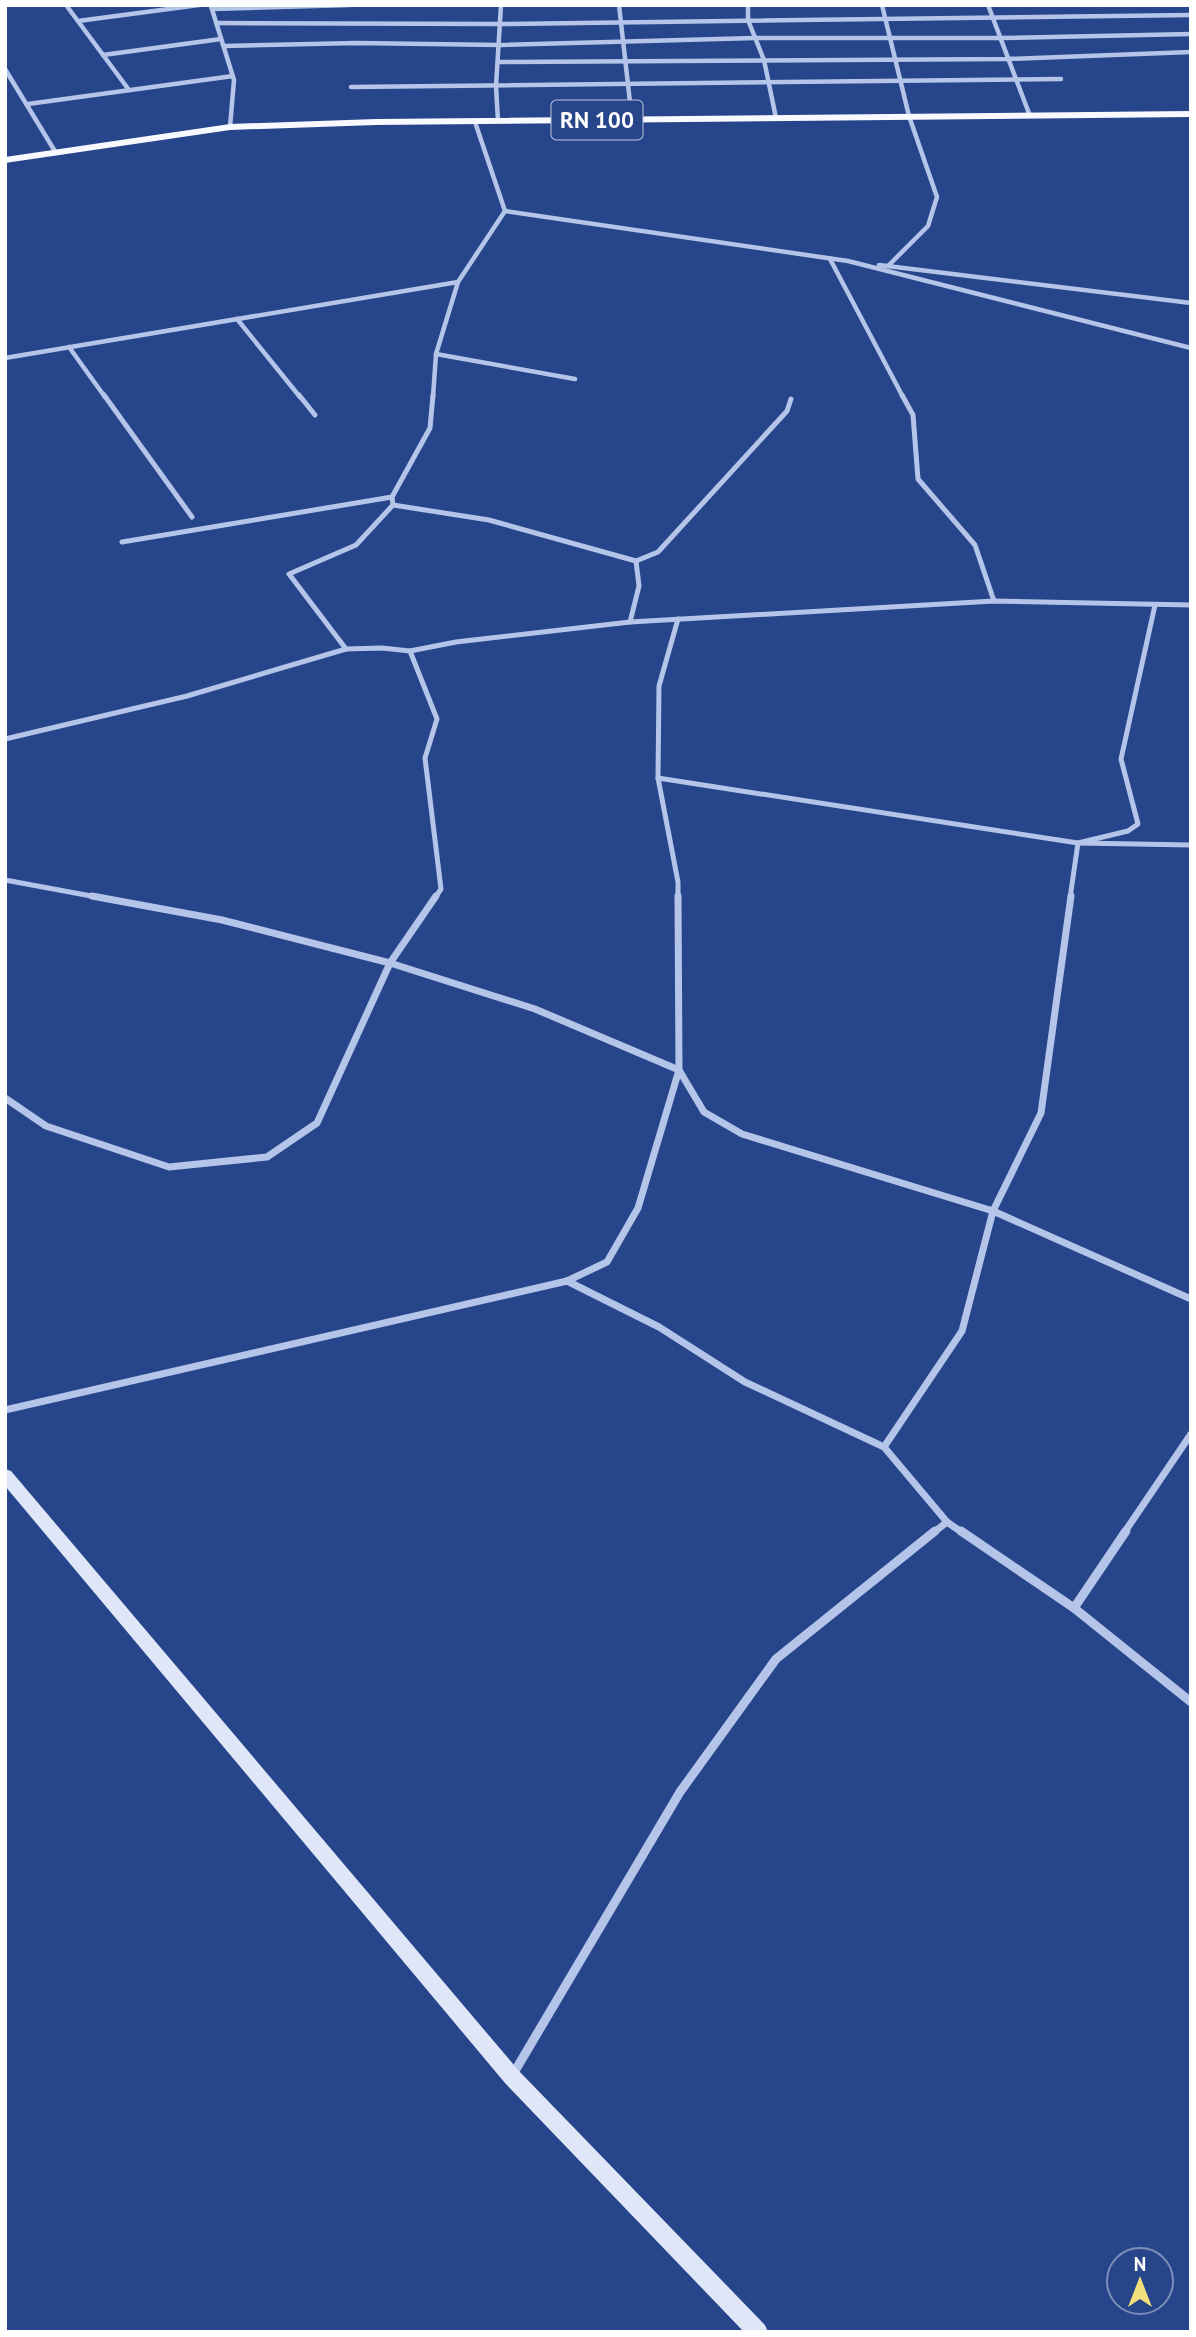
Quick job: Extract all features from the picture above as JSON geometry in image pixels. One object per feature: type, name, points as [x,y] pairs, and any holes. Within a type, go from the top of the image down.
[{"type":"main road","name":"RN 100","points":[[5,160],[230,127],[498,121],[1191,114]]},
{"type":"street","points":[[66,5],[129,90]]},
{"type":"street","points":[[78,21],[199,5]]},
{"type":"street","points":[[230,127],[233,76],[211,7],[350,5]]},
{"type":"street","points":[[498,121],[496,86],[502,5]]},
{"type":"street","points":[[620,5],[632,120]]},
{"type":"street","points":[[748,5],[748,20],[764,60],[776,118]]},
{"type":"street","points":[[882,5],[909,116],[937,197],[928,226],[888,266]]},
{"type":"street","points":[[988,5],[1030,116]]},
{"type":"street","points":[[216,23],[502,24],[1191,15]]},
{"type":"street","points":[[224,46],[356,43],[500,45],[755,37],[889,39],[1191,34]]},
{"type":"street","points":[[103,55],[222,39]]},
{"type":"street","points":[[499,62],[1009,59],[1191,52]]},
{"type":"street","points":[[5,69],[56,153]]},
{"type":"street","points":[[28,104],[233,76]]},
{"type":"street","points":[[351,87],[1061,79]]},
{"type":"street","points":[[475,122],[505,211]]},
{"type":"street","points":[[505,211],[830,259],[1191,303]]},
{"type":"street","points":[[346,649],[289,574],[356,545],[393,505],[392,497],[430,428],[436,354],[458,282],[505,211]]},
{"type":"street","points":[[830,259],[913,415],[918,479],[975,545],[994,601]]},
{"type":"street","points":[[848,261],[1191,348]]},
{"type":"street","points":[[5,358],[458,282]]},
{"type":"street","points":[[237,319],[315,415]]},
{"type":"street","points":[[69,347],[192,517]]},
{"type":"street","points":[[436,354],[575,379]]},
{"type":"street","points":[[393,505],[489,520],[636,561],[658,552],[787,411],[791,399]]},
{"type":"street","points":[[122,541],[392,497]]},
{"type":"street","points":[[630,622],[639,586],[636,561]]},
{"type":"street","points":[[5,739],[187,696],[346,649],[410,650],[456,642],[630,622],[994,601],[1191,606]]},
{"type":"street","points":[[1078,843],[1128,831],[1138,824],[1121,759],[1155,605]]},
{"type":"street","points":[[5,1410],[567,1281],[607,1262],[638,1208],[680,1070],[678,882],[658,778],[659,686],[678,619]]},
{"type":"street","points":[[5,1098],[46,1126],[169,1167],[267,1157],[317,1123],[390,963],[441,889],[425,758],[437,719],[410,650]]},
{"type":"street","points":[[658,778],[1078,843],[1191,845]]},
{"type":"street","points":[[884,1447],[962,1331],[993,1211],[1041,1113],[1078,843]]},
{"type":"street","points":[[5,880],[222,920],[390,963],[535,1009],[680,1070],[704,1112],[742,1134],[993,1211],[1191,1299]]},
{"type":"street","points":[[567,1281],[659,1327],[746,1382],[884,1447],[947,1522],[1074,1608],[1191,1702]]},
{"type":"street","points":[[1074,1608],[1191,1434]]},
{"type":"street","points":[[5,1475],[512,2077],[758,2332]]},
{"type":"street","points":[[512,2077],[680,1792],[776,1659],[947,1522]]}]
